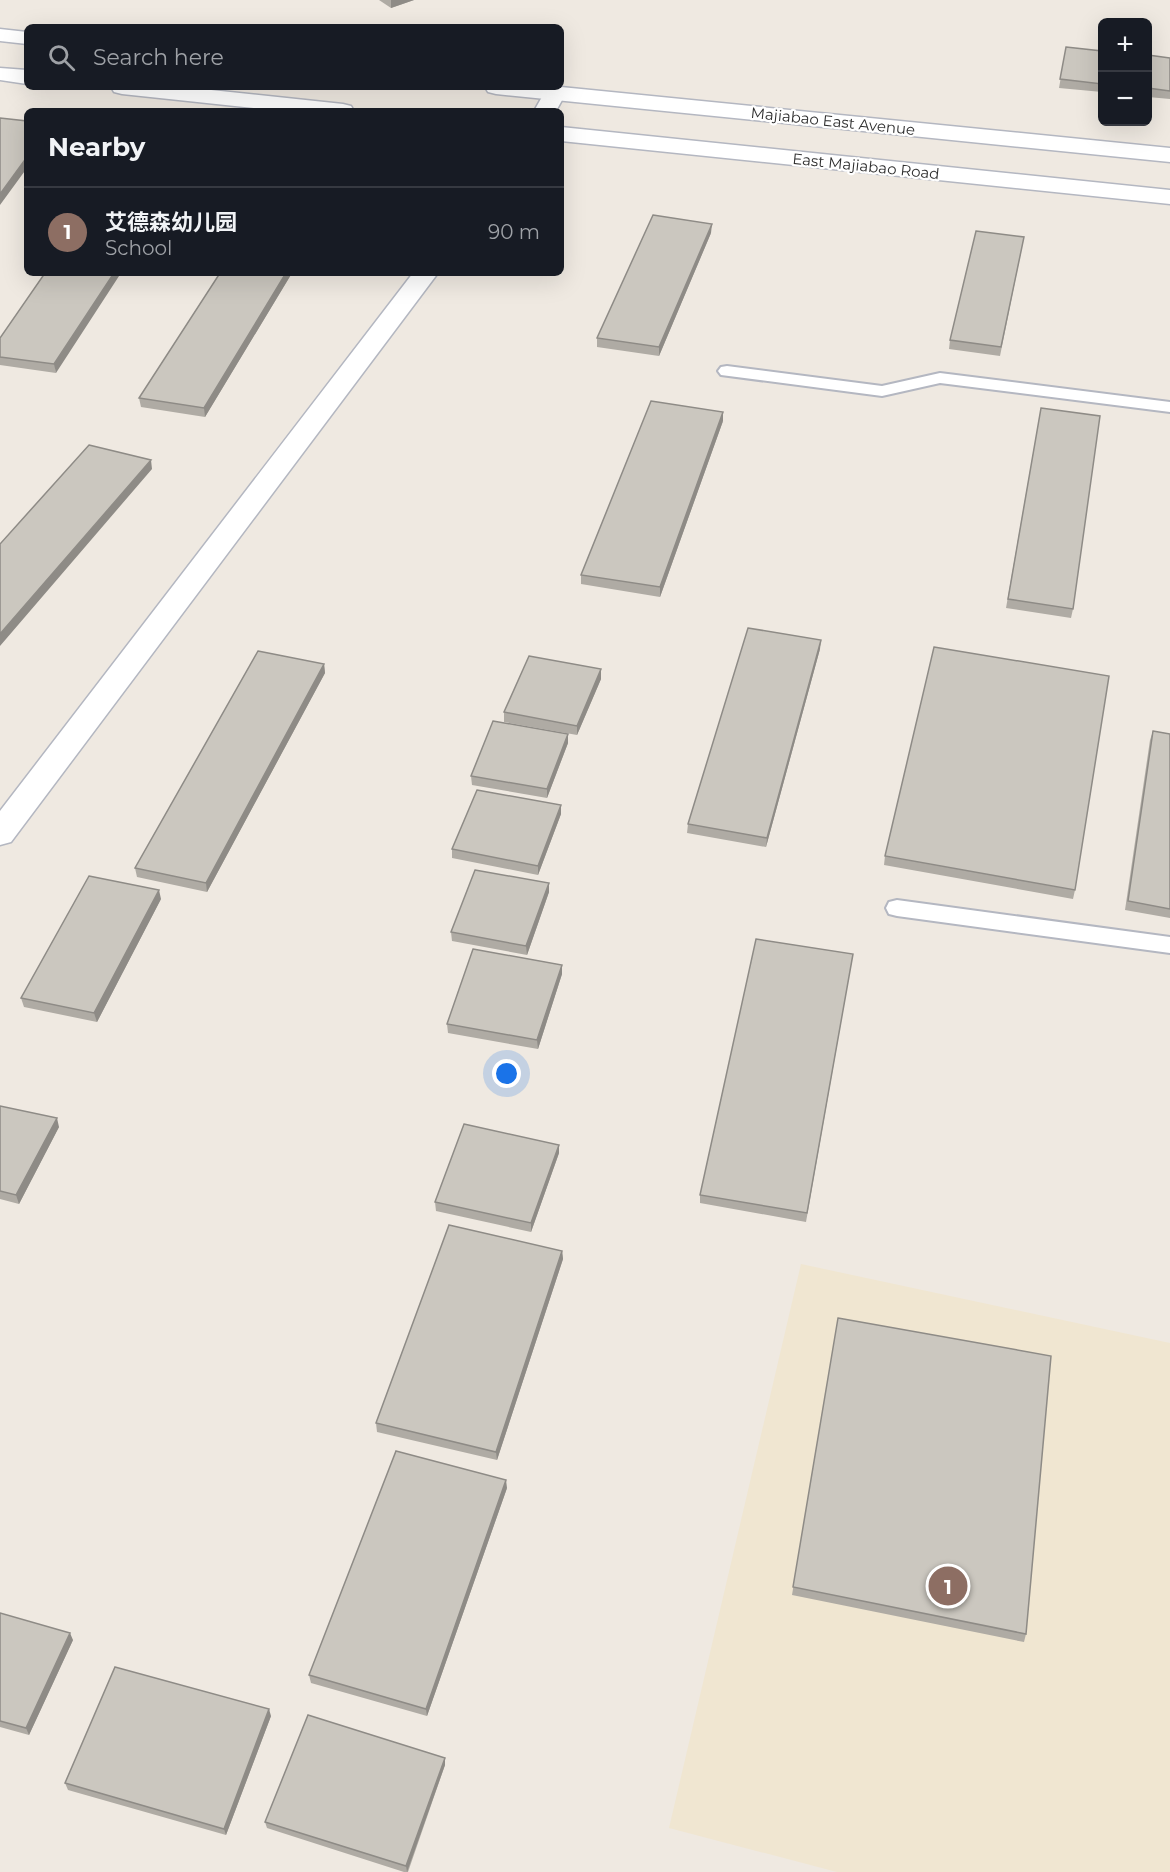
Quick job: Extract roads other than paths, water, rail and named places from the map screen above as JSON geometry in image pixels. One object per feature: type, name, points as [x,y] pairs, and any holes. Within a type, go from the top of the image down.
[{"type":"main road","points":[[0,35],[24,38]]},
{"type":"main road","points":[[0,74],[24,77]]},
{"type":"main road","points":[[150,90],[315,108]]},
{"type":"main road","name":"Majiabao East Avenue","points":[[507,90],[550,102],[1170,155]]},
{"type":"main road","name":"East Majiabao Road","points":[[564,134],[1170,197]]},
{"type":"main road","points":[[0,834],[424,276]]},
{"type":"lane","points":[[727,371],[882,391],[940,378],[1170,407]]},
{"type":"lane","points":[[897,908],[1170,945]]},
{"type":"place","name":"艾德森幼儿园","points":[[948,1586]]}]
